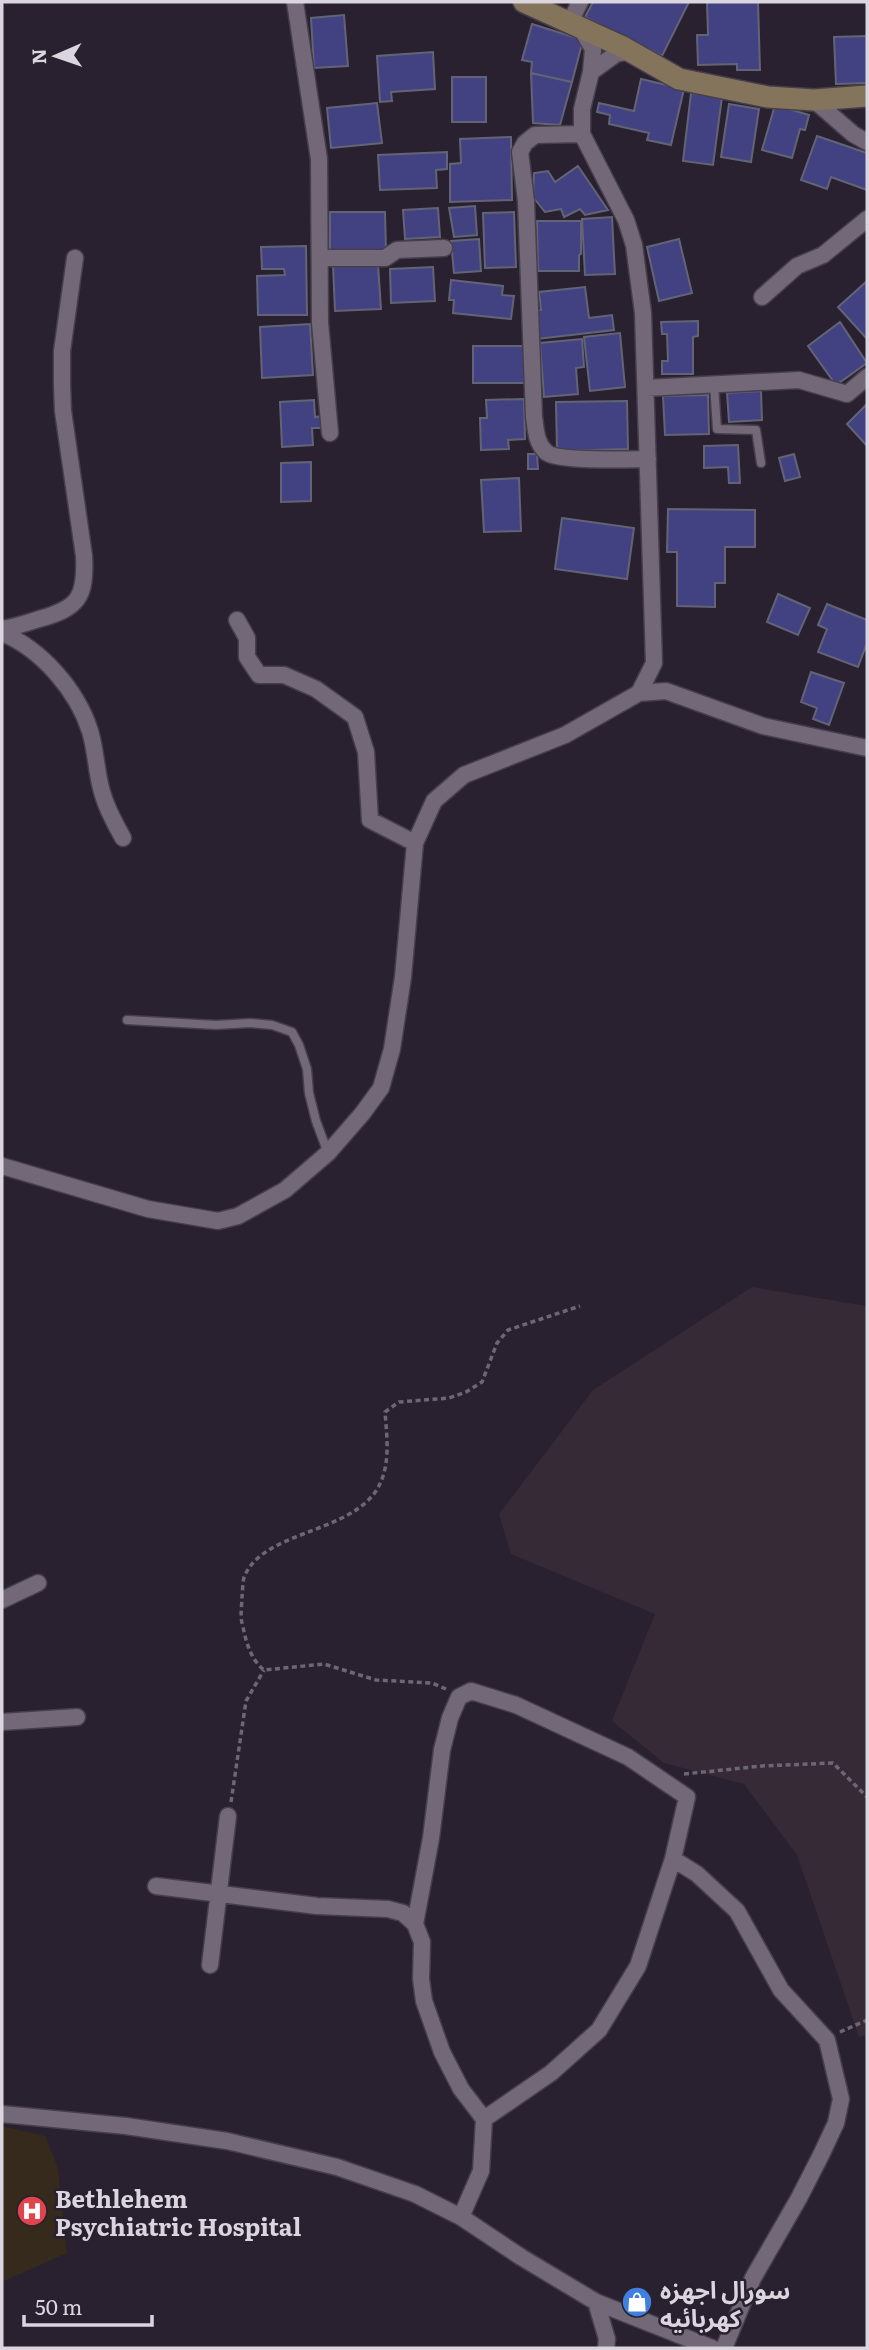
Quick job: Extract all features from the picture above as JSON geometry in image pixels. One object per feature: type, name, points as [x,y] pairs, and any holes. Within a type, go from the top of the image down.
[{"type":"street","points":[[295,2],[319,159],[320,323],[330,433]]},
{"type":"street","points":[[524,2],[631,51],[679,79],[768,97],[814,100],[867,96]]},
{"type":"street","points":[[580,2],[575,24],[593,48],[591,72],[582,109],[582,134],[613,192],[634,245],[643,313],[654,663],[666,691]]},
{"type":"street","points":[[591,72],[616,54],[631,51]]},
{"type":"street","points":[[814,100],[853,134],[867,142]]},
{"type":"street","points":[[582,134],[535,135],[520,152],[526,201],[534,417],[538,441],[547,454],[562,458],[648,459]]},
{"type":"street","points":[[762,297],[797,266],[823,254],[867,219]]},
{"type":"street","points":[[321,258],[385,258],[397,250],[444,248]]},
{"type":"street","points":[[2,631],[68,610],[81,594],[85,577],[85,556],[62,398],[62,351],[75,258]]},
{"type":"street","points":[[646,388],[799,380],[847,394],[867,377]]},
{"type":"street","points":[[237,620],[247,638],[247,657],[259,675],[285,676],[316,689],[355,717],[366,752],[370,820],[415,843]]},
{"type":"street","points":[[2,631],[39,656],[67,687],[80,709],[90,730],[107,809],[123,838]]},
{"type":"street","points":[[639,693],[654,663]]},
{"type":"street","points":[[2,1166],[148,1209],[218,1221],[238,1216],[285,1190],[328,1153],[381,1088],[392,1049],[403,978],[415,843],[433,801],[464,775],[565,735],[639,693],[666,691],[763,726],[867,748]]},
{"type":"street","points":[[2,1600],[38,1583]]},
{"type":"street","points":[[415,1924],[431,1838],[442,1749],[450,1718],[459,1698],[471,1691],[516,1705],[628,1757],[687,1797],[673,1859],[638,1966],[599,2030],[551,2073],[484,2119]]},
{"type":"street","points":[[2,1722],[77,1717]]},
{"type":"street","points":[[210,1965],[228,1816]]},
{"type":"street","points":[[673,1859],[697,1874],[737,1911],[780,1990],[827,2040],[841,2099],[836,2123],[799,2198],[753,2278],[724,2348]]},
{"type":"street","points":[[156,1886],[317,1906],[388,1909],[403,1913],[415,1924],[422,1942],[421,1979],[424,2001],[442,2052],[461,2089],[484,2119],[481,2171],[460,2217]]},
{"type":"street","points":[[2,2114],[126,2126],[227,2141],[337,2167],[415,2194],[460,2217],[596,2302],[712,2348]]},
{"type":"street","points":[[596,2302],[607,2339],[606,2348]]},
{"type":"lane","points":[[714,385],[717,429],[756,430],[761,463]]},
{"type":"lane","points":[[127,1020],[216,1025],[250,1023],[272,1025],[292,1032],[307,1069],[309,1093],[328,1153]]},
{"type":"path","points":[[459,1698],[432,1683],[376,1681],[324,1664],[264,1670],[253,1661],[241,1619],[243,1578],[253,1562],[268,1550],[330,1524],[359,1508],[375,1493],[388,1452],[385,1412],[398,1402],[449,1398],[466,1392],[482,1382],[497,1343],[508,1330],[580,1306]]},
{"type":"path","points":[[228,1816],[246,1701],[264,1670]]},
{"type":"path","points":[[658,1777],[762,1766],[833,1763],[867,1797]]},
{"type":"path","points":[[827,2040],[867,2020]]},
{"type":"shaded area","points":[[752,1287],[867,1306],[867,2035],[859,2037],[797,1855],[744,1784],[664,1763],[612,1721],[655,1614],[511,1554],[499,1514],[593,1390]]},
{"type":"shaded area","name":"Bethlehem Psychiatric Hospital","points":[[2,2126],[45,2136],[58,2168],[67,2253],[2,2282]]},
{"type":"building","points":[[593,2],[689,2],[662,56],[585,17]]},
{"type":"building","points":[[707,2],[758,2],[760,70],[737,70],[737,64],[698,65],[697,35],[708,35]]},
{"type":"building","points":[[344,15],[348,66],[314,68],[311,18]]},
{"type":"building","points":[[532,24],[583,40],[572,82],[531,73],[532,62],[522,60]]},
{"type":"building","points":[[867,36],[867,83],[836,84],[834,37]]},
{"type":"building","points":[[433,52],[435,89],[391,92],[392,101],[380,102],[377,56]]},
{"type":"building","points":[[531,73],[572,82],[560,125],[533,123]]},
{"type":"building","points":[[452,77],[486,77],[486,122],[452,122]]},
{"type":"building","points":[[641,79],[684,89],[671,145],[647,140],[649,133],[609,124],[610,115],[597,112],[599,103],[634,111]]},
{"type":"building","points":[[691,93],[722,97],[713,165],[683,161]]},
{"type":"building","points":[[377,103],[382,143],[331,148],[327,108]]},
{"type":"building","points":[[729,104],[759,109],[751,162],[721,157]]},
{"type":"building","points":[[775,105],[809,115],[805,130],[800,129],[792,158],[762,150]]},
{"type":"building","points":[[817,136],[867,153],[867,190],[831,177],[827,189],[801,180]]},
{"type":"building","points":[[511,137],[512,200],[450,202],[450,164],[461,163],[460,139]]},
{"type":"building","points":[[447,152],[447,169],[436,170],[437,188],[380,190],[378,155]]},
{"type":"building","points":[[578,166],[608,210],[585,215],[580,209],[564,217],[561,209],[545,212],[533,197],[534,173],[548,171],[555,182]]},
{"type":"building","points":[[475,206],[477,235],[454,237],[449,208]]},
{"type":"building","points":[[438,208],[440,237],[405,239],[403,210]]},
{"type":"building","points":[[330,212],[385,212],[386,251],[330,252]]},
{"type":"building","points":[[514,212],[516,267],[485,268],[483,213]]},
{"type":"building","points":[[612,217],[615,274],[585,275],[582,219]]},
{"type":"building","points":[[537,221],[581,221],[579,271],[538,271]]},
{"type":"building","points":[[479,239],[481,271],[454,273],[451,241]]},
{"type":"building","points":[[679,239],[692,293],[659,301],[647,247]]},
{"type":"building","points":[[306,246],[307,315],[258,315],[257,276],[285,275],[284,269],[262,269],[261,247]]},
{"type":"building","points":[[378,264],[381,309],[335,311],[333,266]]},
{"type":"building","points":[[433,267],[435,301],[391,303],[390,269]]},
{"type":"building","points":[[451,280],[503,286],[502,295],[514,296],[511,319],[453,313],[454,300],[449,300]]},
{"type":"building","points":[[867,283],[867,339],[838,307]]},
{"type":"building","points":[[585,287],[589,318],[612,315],[614,330],[537,339],[533,311],[541,310],[539,292]]},
{"type":"building","points":[[698,321],[698,336],[693,337],[693,374],[662,374],[662,361],[668,361],[667,334],[662,334],[661,322]]},
{"type":"building","points":[[840,322],[867,363],[836,385],[808,346]]},
{"type":"building","points":[[310,324],[313,375],[262,378],[260,327]]},
{"type":"building","points":[[620,333],[625,387],[590,391],[584,337]]},
{"type":"building","points":[[582,339],[584,367],[576,368],[578,394],[544,397],[540,343]]},
{"type":"building","points":[[473,346],[525,346],[525,383],[473,383]]},
{"type":"building","points":[[761,391],[762,420],[729,422],[727,393]]},
{"type":"building","points":[[708,395],[709,434],[665,435],[663,396]]},
{"type":"building","points":[[524,399],[525,439],[508,440],[509,449],[481,450],[480,418],[487,418],[486,400]]},
{"type":"building","points":[[314,400],[315,417],[322,416],[322,428],[312,428],[313,445],[282,447],[280,402]]},
{"type":"building","points":[[627,401],[628,449],[557,451],[556,402]]},
{"type":"building","points":[[867,404],[867,446],[847,424]]},
{"type":"building","points":[[738,445],[740,483],[729,483],[728,467],[704,468],[704,446]]},
{"type":"building","points":[[528,454],[537,454],[538,469],[528,469]]},
{"type":"building","points":[[794,454],[800,477],[785,481],[779,458]]},
{"type":"building","points":[[311,462],[311,501],[281,502],[281,463]]},
{"type":"building","points":[[519,478],[521,531],[484,532],[481,480]]},
{"type":"building","points":[[668,509],[755,510],[755,547],[725,547],[725,583],[715,583],[715,607],[677,606],[677,552],[667,552]]},
{"type":"building","points":[[562,518],[634,528],[627,579],[555,569]]},
{"type":"building","points":[[778,594],[810,608],[798,635],[767,622]]},
{"type":"building","points":[[827,604],[867,620],[867,643],[858,667],[818,652],[827,629],[818,625]]},
{"type":"building","points":[[811,672],[844,683],[829,725],[813,719],[817,708],[801,702]]},
{"type":"place","name":"Bethlehem Psychiatric Hospital","points":[[32,2211]]},
{"type":"place","name":"سورال اجهزه كهربائيه","points":[[637,2302]]}]
